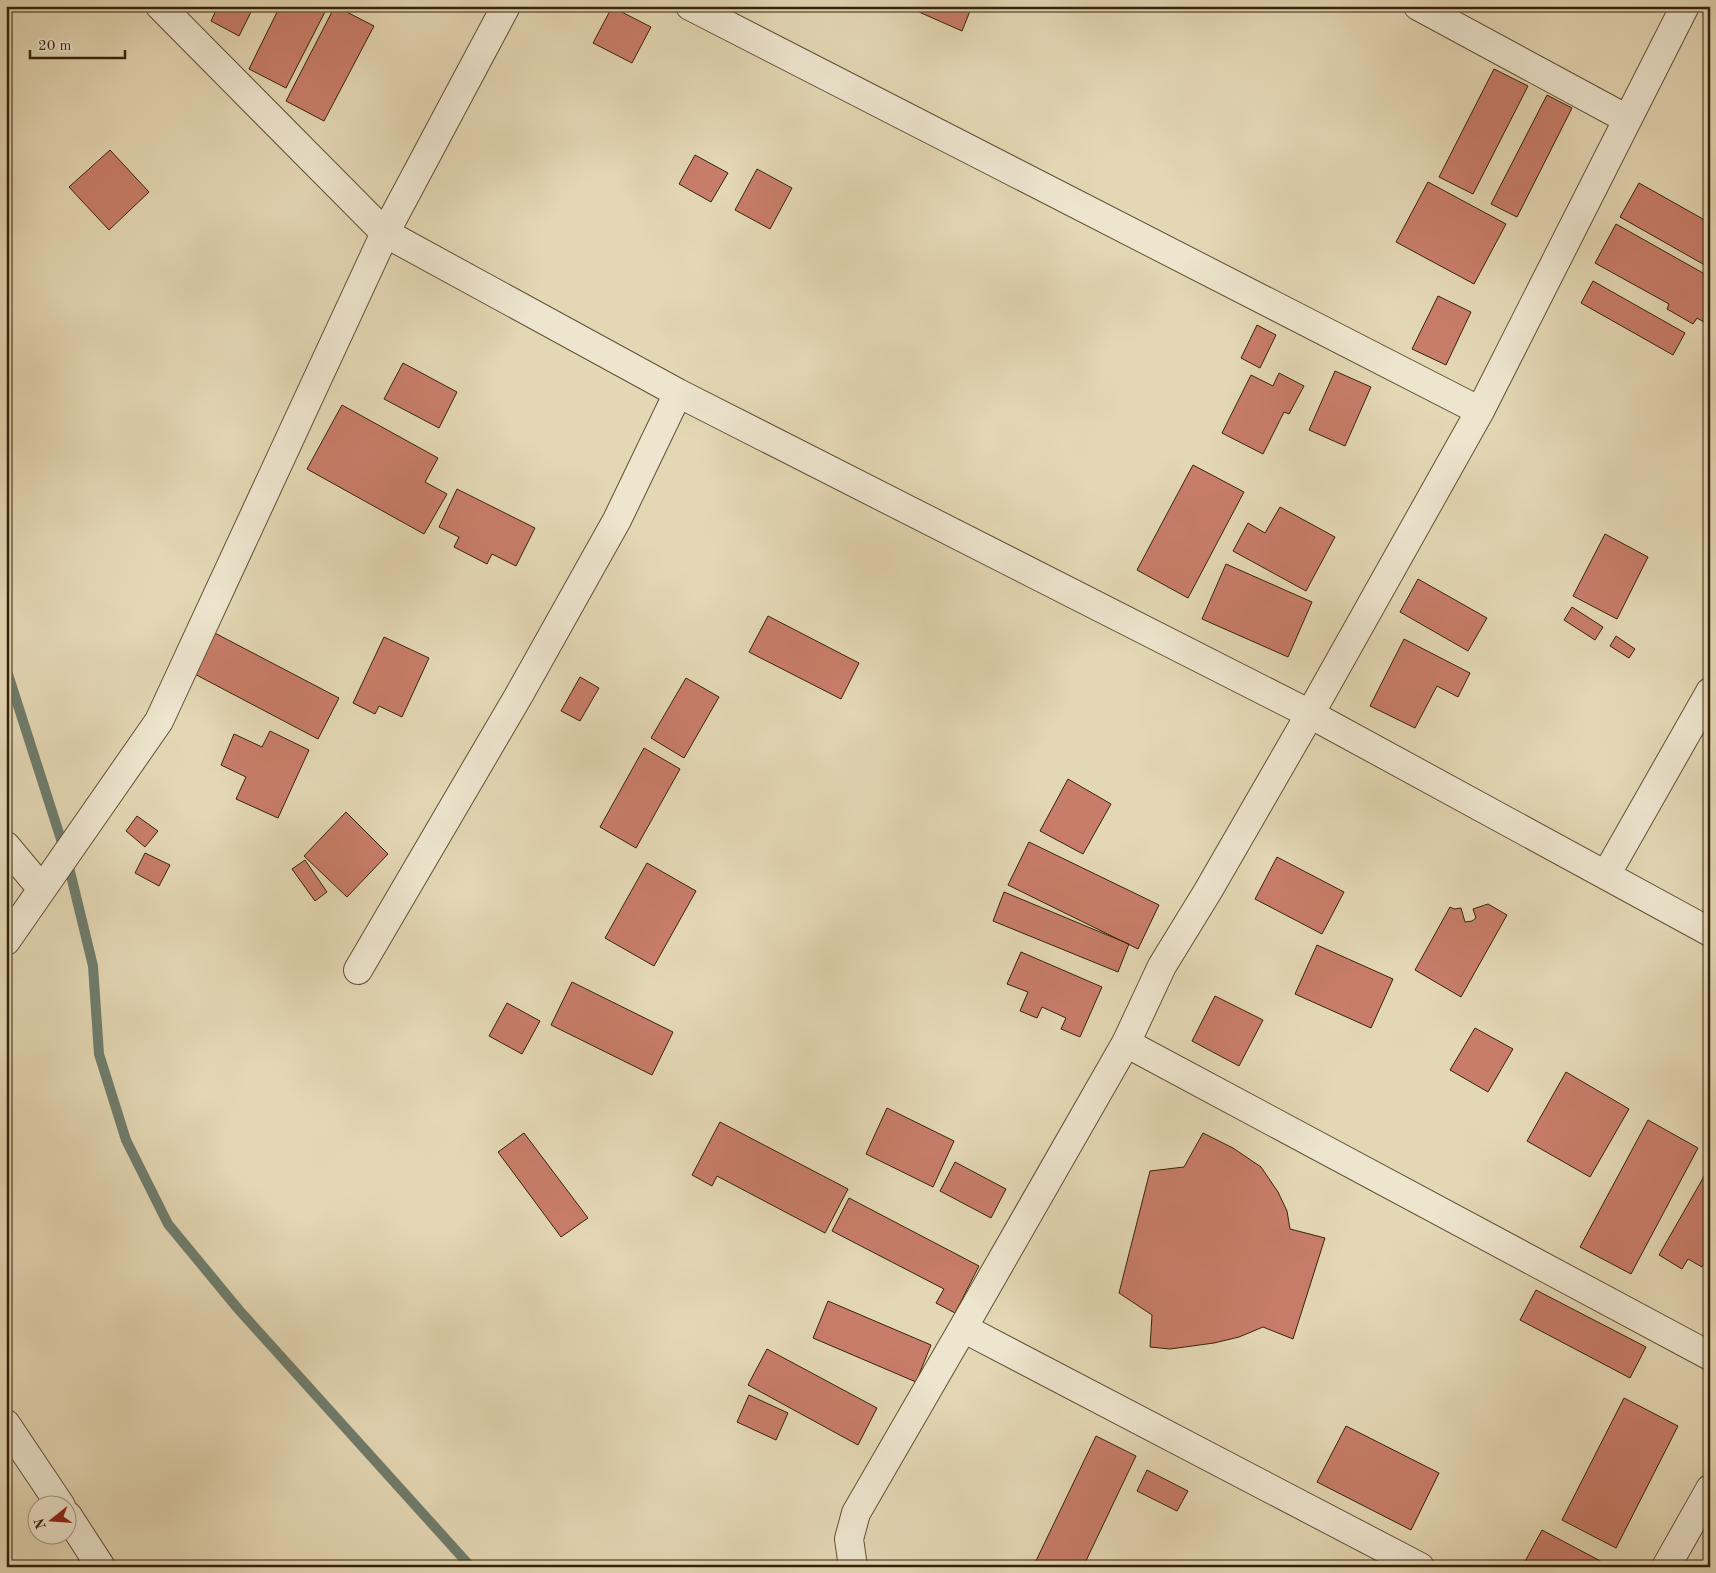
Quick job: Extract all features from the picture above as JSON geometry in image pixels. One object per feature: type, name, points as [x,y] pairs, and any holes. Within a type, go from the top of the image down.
[{"type":"street","points":[[6,941],[159,720],[384,233],[506,6]]},
{"type":"street","points":[[690,6],[1480,411]]},
{"type":"street","points":[[1418,6],[1627,120]]},
{"type":"street","points":[[853,1567],[849,1539],[856,1513],[1126,1043],[1162,966],[1208,891],[1310,714],[1480,411],[1685,6]]},
{"type":"street","points":[[171,11],[384,233],[678,393],[1310,714],[1710,932]]},
{"type":"street","points":[[358,970],[523,686],[612,528],[678,393]]},
{"type":"street","points":[[1606,875],[1710,692]]},
{"type":"street","points":[[6,846],[42,889]]},
{"type":"street","points":[[1126,1043],[1710,1356]]},
{"type":"street","points":[[963,1328],[1420,1567]]},
{"type":"street","points":[[6,1424],[54,1496]]},
{"type":"street","points":[[1666,1567],[1710,1489]]},
{"type":"street","points":[[78,1531],[102,1567]]},
{"type":"building","points":[[218,6],[254,6],[239,36],[211,21]]},
{"type":"building","points":[[280,6],[328,6],[286,88],[249,69]]},
{"type":"building","points":[[335,6],[374,26],[324,121],[286,101]]},
{"type":"building","points":[[921,6],[972,6],[962,31],[919,12]]},
{"type":"building","points":[[612,7],[651,27],[632,63],[593,43]]},
{"type":"building","points":[[1494,69],[1528,86],[1473,194],[1439,177]]},
{"type":"building","points":[[1547,95],[1572,108],[1517,217],[1491,204]]},
{"type":"building","points":[[110,150],[149,192],[109,230],[69,187]]},
{"type":"building","points":[[695,155],[728,173],[711,202],[679,184]]},
{"type":"building","points":[[757,169],[792,188],[770,229],[735,210]]},
{"type":"building","points":[[1428,182],[1506,224],[1474,284],[1396,242]]},
{"type":"building","points":[[1639,183],[1710,223],[1710,268],[1620,217]]},
{"type":"building","points":[[1616,224],[1710,277],[1709,325],[1697,318],[1693,324],[1667,309],[1669,304],[1595,263]]},
{"type":"building","points":[[1593,281],[1685,333],[1673,355],[1581,303]]},
{"type":"building","points":[[1438,296],[1471,312],[1446,365],[1412,349]]},
{"type":"building","points":[[1257,325],[1276,335],[1260,368],[1241,358]]},
{"type":"building","points":[[403,363],[457,392],[439,428],[384,399]]},
{"type":"building","points":[[1335,371],[1371,387],[1345,446],[1309,430]]},
{"type":"building","points":[[1279,373],[1304,386],[1289,414],[1284,412],[1263,454],[1222,433],[1251,375],[1273,386]]},
{"type":"building","points":[[342,405],[438,458],[425,482],[447,494],[424,534],[307,469]]},
{"type":"building","points":[[1193,465],[1244,492],[1188,598],[1137,570]]},
{"type":"building","points":[[457,489],[535,528],[516,566],[492,554],[487,564],[454,547],[459,537],[439,527]]},
{"type":"building","points":[[1280,507],[1335,537],[1306,591],[1233,551],[1248,523],[1265,533]]},
{"type":"building","points":[[1605,534],[1648,557],[1617,619],[1573,596]]},
{"type":"building","points":[[1226,564],[1312,602],[1288,657],[1202,619]]},
{"type":"building","points":[[1418,579],[1487,618],[1468,651],[1400,612]]},
{"type":"building","points":[[1572,607],[1603,627],[1595,640],[1564,620]]},
{"type":"building","points":[[768,616],[859,663],[841,699],[749,652]]},
{"type":"building","points":[[209,630],[339,698],[318,739],[187,670]]},
{"type":"building","points":[[1616,636],[1635,649],[1629,658],[1610,646]]},
{"type":"building","points":[[384,637],[429,658],[402,717],[379,706],[375,714],[353,703]]},
{"type":"building","points":[[1404,639],[1470,673],[1458,697],[1437,686],[1415,728],[1370,706]]},
{"type":"building","points":[[580,677],[599,688],[580,721],[561,711]]},
{"type":"building","points":[[686,678],[719,697],[684,758],[651,738]]},
{"type":"building","points":[[270,731],[309,750],[278,818],[236,799],[246,777],[221,765],[234,734],[262,747]]},
{"type":"building","points":[[644,748],[680,769],[636,848],[600,827]]},
{"type":"building","points":[[1068,779],[1111,804],[1083,854],[1040,831]]},
{"type":"building","points":[[346,812],[388,854],[347,897],[304,856]]},
{"type":"building","points":[[137,816],[158,831],[145,847],[126,831]]},
{"type":"building","points":[[1029,842],[1159,905],[1138,949],[1008,885]]},
{"type":"building","points":[[145,853],[170,865],[159,886],[135,873]]},
{"type":"building","points":[[1277,857],[1344,892],[1322,934],[1255,899]]},
{"type":"building","points":[[305,860],[327,892],[315,901],[292,869]]},
{"type":"building","points":[[647,863],[696,891],[654,966],[605,938]]},
{"type":"building","points":[[1004,892],[1129,944],[1118,972],[993,921]]},
{"type":"building","points":[[1488,904],[1507,915],[1461,997],[1415,970],[1450,907],[1454,909],[1461,908],[1465,922],[1476,918],[1473,909]]},
{"type":"building","points":[[1317,945],[1393,979],[1371,1028],[1295,994]]},
{"type":"building","points":[[1021,952],[1102,987],[1080,1037],[1061,1029],[1066,1018],[1042,1007],[1037,1018],[1020,1011],[1028,992],[1007,984]]},
{"type":"building","points":[[572,982],[673,1032],[652,1075],[551,1025]]},
{"type":"building","points":[[1215,996],[1263,1020],[1239,1066],[1192,1041]]},
{"type":"building","points":[[507,1003],[540,1021],[522,1054],[489,1036]]},
{"type":"building","points":[[1475,1028],[1513,1049],[1488,1092],[1450,1070]]},
{"type":"building","points":[[1566,1072],[1629,1109],[1590,1177],[1527,1141]]},
{"type":"building","points":[[887,1108],[954,1141],[933,1187],[866,1154]]},
{"type":"building","points":[[1648,1120],[1698,1148],[1631,1274],[1580,1247]]},
{"type":"building","points":[[720,1122],[848,1189],[825,1233],[717,1176],[712,1186],[692,1175]]},
{"type":"building","points":[[524,1133],[588,1218],[561,1237],[498,1152]]},
{"type":"building","points":[[1203,1133],[1233,1148],[1261,1167],[1278,1192],[1287,1211],[1290,1229],[1325,1238],[1293,1339],[1263,1327],[1239,1337],[1214,1343],[1170,1349],[1150,1347],[1152,1315],[1119,1293],[1150,1171],[1184,1167]]},
{"type":"building","points":[[955,1162],[1006,1189],[991,1218],[940,1191]]},
{"type":"building","points":[[1710,1166],[1710,1266],[1704,1263],[1702,1267],[1688,1259],[1682,1269],[1659,1255]]},
{"type":"building","points":[[849,1198],[979,1266],[955,1313],[936,1303],[944,1289],[832,1231]]},
{"type":"building","points":[[1536,1290],[1646,1347],[1630,1378],[1520,1320]]},
{"type":"building","points":[[828,1301],[931,1345],[916,1382],[813,1338]]},
{"type":"building","points":[[767,1349],[877,1408],[858,1445],[748,1385]]},
{"type":"building","points":[[749,1395],[788,1413],[776,1440],[737,1422]]},
{"type":"building","points":[[1624,1398],[1678,1426],[1616,1548],[1562,1520]]},
{"type":"building","points":[[1346,1426],[1439,1473],[1411,1530],[1317,1482]]},
{"type":"building","points":[[1096,1436],[1136,1456],[1083,1567],[1033,1567]]},
{"type":"building","points":[[1147,1470],[1188,1491],[1177,1511],[1137,1491]]},
{"type":"building","points":[[1542,1530],[1608,1565],[1607,1567],[1522,1567]]},
{"type":"waterway","points":[[6,668],[66,855],[93,966],[99,1054],[126,1140],[168,1224],[239,1310],[471,1567]]}]
